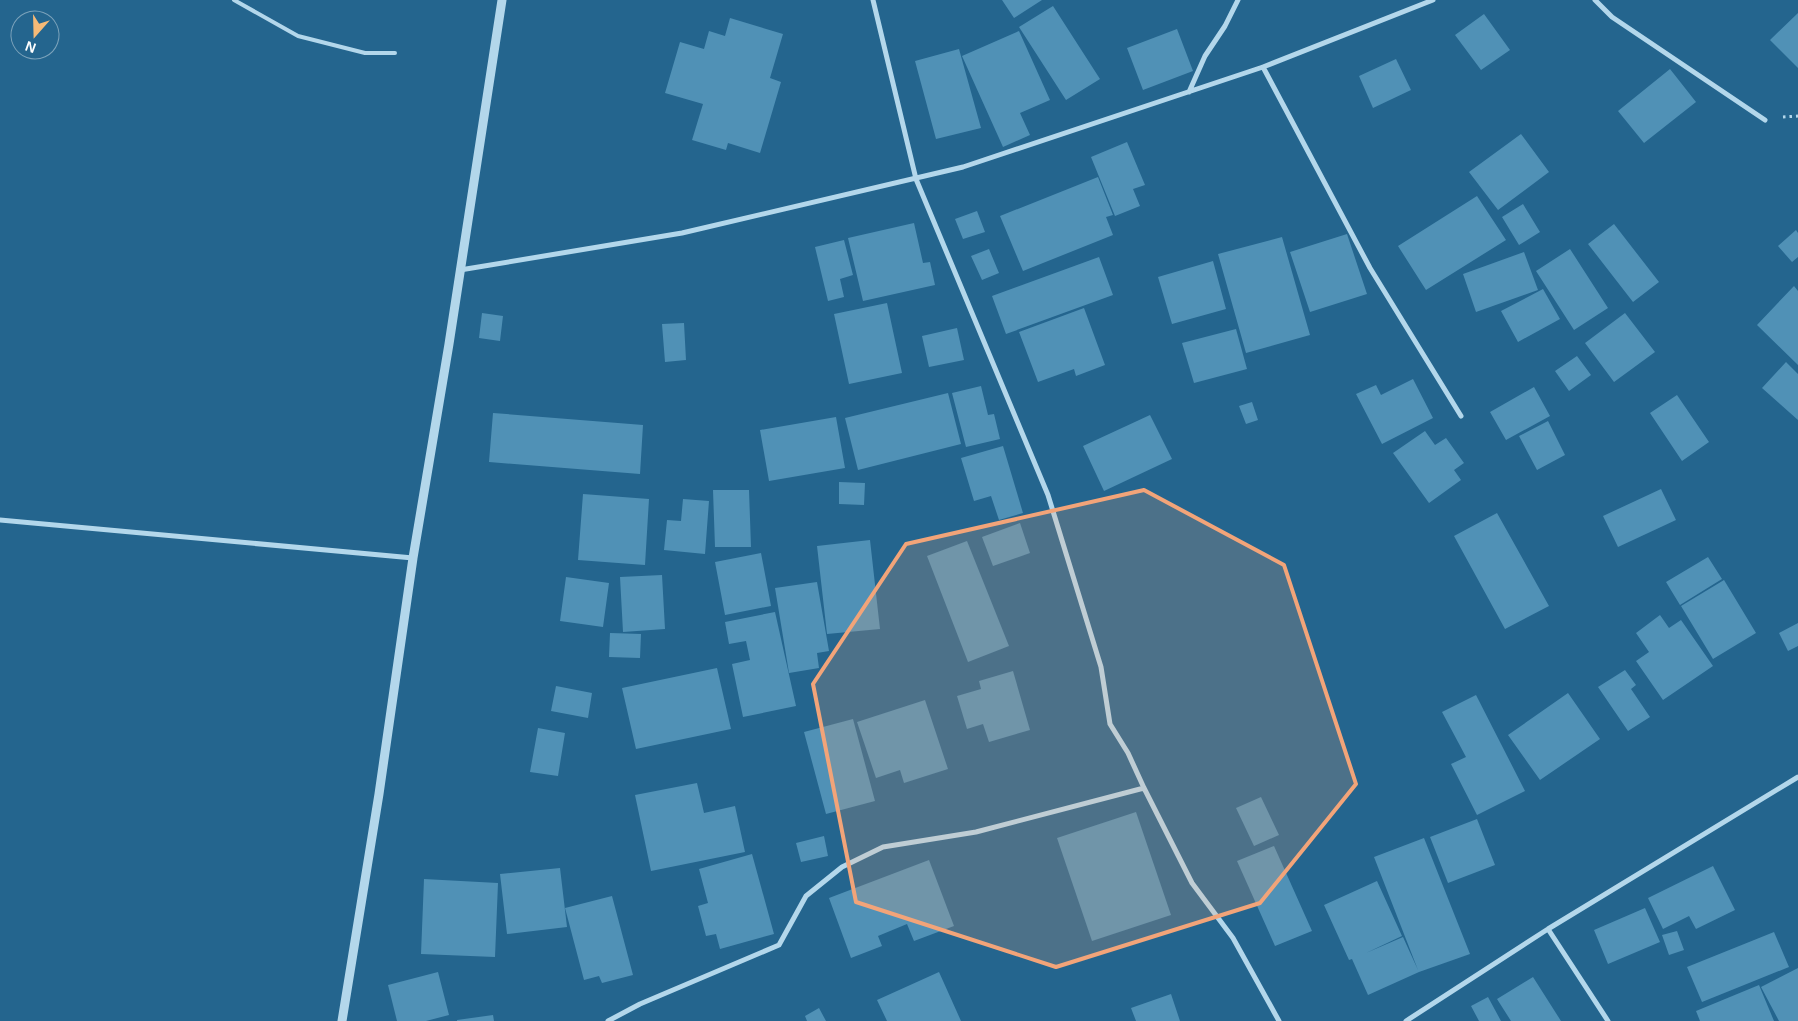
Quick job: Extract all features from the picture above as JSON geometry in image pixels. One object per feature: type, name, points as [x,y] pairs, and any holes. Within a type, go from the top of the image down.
[{"type":"street","points":[[342,1021],[379,794],[413,558],[502,0]]},
{"type":"street","points":[[873,0],[916,179],[1048,495],[1100,667],[1110,724],[1128,752],[1192,883],[1233,938],[1279,1021]]},
{"type":"street","points":[[1189,92],[1206,56],[1225,26],[1238,0]]},
{"type":"street","points":[[460,270],[682,233],[963,167],[1263,67],[1433,0]]},
{"type":"street","points":[[1596,0],[1612,18],[1765,120]]},
{"type":"street","points":[[1263,67],[1370,268],[1461,416]]},
{"type":"street","points":[[0,520],[413,558]]},
{"type":"street","points":[[1406,1021],[1548,929],[1798,777]]},
{"type":"street","points":[[608,1021],[640,1004],[779,945],[806,896],[842,867],[883,847],[976,832],[1144,788]]},
{"type":"street","points":[[1548,929],[1608,1021]]},
{"type":"lane","points":[[234,0],[298,36],[364,53],[395,53]]},
{"type":"highlighted area","points":[[1144,490],[1284,565],[1356,784],[1260,903],[1056,967],[856,902],[813,684],[906,544]]},
{"type":"building","points":[[1002,0],[1042,0],[1014,18]]},
{"type":"building","points":[[1053,6],[1100,79],[1066,100],[1019,27]]},
{"type":"building","points":[[1798,13],[1798,68],[1770,40]]},
{"type":"building","points":[[1484,14],[1510,50],[1481,70],[1455,35]]},
{"type":"building","points":[[730,18],[783,34],[770,78],[781,82],[760,153],[728,143],[726,150],[692,140],[703,104],[665,93],[680,42],[704,49],[709,31],[725,36]]},
{"type":"building","points":[[1177,29],[1193,71],[1143,90],[1127,48]]},
{"type":"building","points":[[1019,31],[1050,100],[1020,113],[1030,135],[1003,147],[962,56]]},
{"type":"building","points":[[959,49],[981,128],[936,139],[915,61]]},
{"type":"building","points":[[1396,59],[1411,90],[1373,108],[1359,76]]},
{"type":"building","points":[[1670,69],[1696,102],[1644,143],[1618,111]]},
{"type":"building","points":[[1521,134],[1549,172],[1498,210],[1469,172]]},
{"type":"building","points":[[1127,142],[1145,185],[1133,189],[1140,206],[1115,216],[1091,157]]},
{"type":"building","points":[[1098,177],[1113,215],[1106,217],[1113,235],[1023,271],[1000,216]]},
{"type":"building","points":[[1477,196],[1506,240],[1426,290],[1398,246]]},
{"type":"building","points":[[1523,204],[1540,232],[1519,245],[1502,217]]},
{"type":"building","points":[[977,211],[985,232],[963,239],[955,219]]},
{"type":"building","points":[[914,223],[923,263],[930,262],[935,285],[863,301],[848,238]]},
{"type":"building","points":[[1614,224],[1659,282],[1633,302],[1588,244]]},
{"type":"building","points":[[1796,230],[1798,233],[1798,257],[1792,262],[1778,246]]},
{"type":"building","points":[[1347,234],[1367,294],[1310,312],[1290,252]]},
{"type":"building","points":[[1282,237],[1310,335],[1246,353],[1218,254]]},
{"type":"building","points":[[844,240],[853,275],[840,279],[844,297],[828,301],[815,247]]},
{"type":"building","points":[[989,249],[999,273],[982,280],[971,256]]},
{"type":"building","points":[[1570,249],[1608,308],[1574,330],[1536,271]]},
{"type":"building","points":[[1524,252],[1538,290],[1476,312],[1463,274]]},
{"type":"building","points":[[1099,257],[1113,295],[1006,334],[992,296]]},
{"type":"building","points":[[1213,261],[1226,309],[1172,324],[1158,277]]},
{"type":"building","points":[[1794,286],[1798,291],[1798,365],[1757,325]]},
{"type":"building","points":[[1543,289],[1560,319],[1518,342],[1501,311]]},
{"type":"building","points":[[887,303],[902,373],[849,384],[834,314]]},
{"type":"building","points":[[1084,308],[1105,365],[1076,376],[1074,369],[1038,382],[1019,332]]},
{"type":"building","points":[[482,313],[503,316],[500,341],[479,338]]},
{"type":"building","points":[[1625,313],[1655,352],[1614,382],[1585,343]]},
{"type":"building","points":[[684,323],[686,360],[665,362],[662,324]]},
{"type":"building","points":[[957,328],[964,360],[929,367],[922,336]]},
{"type":"building","points":[[1236,329],[1247,369],[1194,383],[1182,343]]},
{"type":"building","points":[[1577,356],[1591,375],[1569,391],[1555,371]]},
{"type":"building","points":[[1786,362],[1798,374],[1798,420],[1762,388]]},
{"type":"building","points":[[1413,379],[1433,418],[1382,444],[1356,394],[1376,385],[1381,395]]},
{"type":"building","points":[[981,386],[988,415],[994,414],[1000,439],[966,447],[952,393]]},
{"type":"building","points":[[1534,387],[1550,416],[1506,440],[1490,412]]},
{"type":"building","points":[[948,393],[961,444],[858,470],[845,418]]},
{"type":"building","points":[[1677,395],[1709,442],[1682,461],[1650,413]]},
{"type":"building","points":[[1252,402],[1258,420],[1246,424],[1239,406]]},
{"type":"building","points":[[493,413],[643,425],[640,474],[489,462]]},
{"type":"building","points":[[1150,415],[1172,459],[1104,491],[1083,446]]},
{"type":"building","points":[[836,417],[845,468],[769,481],[760,430]]},
{"type":"building","points":[[1548,421],[1565,455],[1537,470],[1519,436]]},
{"type":"building","points":[[1425,431],[1435,445],[1446,438],[1464,463],[1454,470],[1461,480],[1429,503],[1393,453]]},
{"type":"building","points":[[1003,446],[1023,513],[999,520],[991,496],[974,501],[961,458]]},
{"type":"building","points":[[839,482],[865,483],[864,505],[839,504]]},
{"type":"building","points":[[1661,489],[1676,520],[1618,547],[1603,516]]},
{"type":"building","points":[[713,490],[749,490],[751,547],[715,547]]},
{"type":"building","points":[[583,494],[649,499],[645,565],[578,560]]},
{"type":"building","points":[[683,499],[709,501],[705,554],[664,550],[667,520],[681,521]]},
{"type":"building","points":[[1497,513],[1549,606],[1505,629],[1454,536]]},
{"type":"building","points":[[1020,523],[1030,553],[993,566],[982,537]]},
{"type":"building","points":[[870,540],[880,629],[827,634],[817,546]]},
{"type":"building","points":[[967,541],[1009,646],[968,662],[927,556]]},
{"type":"building","points":[[761,553],[771,606],[725,615],[715,562]]},
{"type":"building","points":[[1708,557],[1722,579],[1680,605],[1666,582]]},
{"type":"building","points":[[662,575],[665,629],[623,632],[620,577]]},
{"type":"building","points":[[566,577],[609,583],[603,627],[560,621]]},
{"type":"building","points":[[1724,580],[1756,633],[1713,659],[1681,606]]},
{"type":"building","points":[[817,582],[829,651],[817,653],[819,668],[789,673],[775,588]]},
{"type":"building","points":[[775,612],[796,706],[743,717],[732,664],[750,660],[746,641],[729,644],[725,622]]},
{"type":"building","points":[[1660,615],[1669,628],[1681,620],[1713,666],[1663,700],[1636,661],[1649,652],[1636,633]]},
{"type":"building","points":[[1798,623],[1798,646],[1788,651],[1779,633]]},
{"type":"building","points":[[610,633],[641,634],[640,658],[609,657]]},
{"type":"building","points":[[717,668],[731,729],[636,749],[622,688]]},
{"type":"building","points":[[1625,670],[1636,685],[1631,689],[1650,717],[1628,731],[1598,687]]},
{"type":"building","points":[[1013,671],[1030,730],[989,742],[983,724],[967,729],[957,696],[981,689],[979,681]]},
{"type":"building","points":[[556,686],[592,693],[588,718],[551,711]]},
{"type":"building","points":[[1568,693],[1600,739],[1540,780],[1508,735]]},
{"type":"building","points":[[1476,695],[1525,791],[1477,815],[1451,764],[1466,757],[1442,712]]},
{"type":"building","points":[[925,700],[948,769],[904,783],[900,770],[876,778],[857,722]]},
{"type":"building","points":[[853,719],[875,801],[826,814],[804,732]]},
{"type":"building","points":[[538,728],[565,733],[558,776],[530,772]]},
{"type":"building","points":[[697,783],[704,813],[735,806],[745,852],[651,871],[635,795]]},
{"type":"building","points":[[1261,797],[1279,835],[1254,846],[1236,808]]},
{"type":"building","points":[[1136,812],[1171,915],[1092,941],[1057,838]]},
{"type":"building","points":[[1477,819],[1495,865],[1448,883],[1430,837]]},
{"type":"building","points":[[824,836],[828,856],[801,862],[796,843]]},
{"type":"building","points":[[1424,838],[1470,954],[1419,972],[1368,995],[1352,959],[1349,960],[1324,905],[1377,881],[1402,936],[1366,953],[1403,937],[1418,970],[1374,857]]},
{"type":"building","points":[[1274,846],[1312,931],[1275,946],[1237,861]]},
{"type":"building","points":[[752,854],[774,934],[720,949],[716,934],[706,936],[698,906],[708,903],[699,869]]},
{"type":"building","points":[[929,860],[954,926],[914,941],[907,924],[878,936],[882,946],[851,958],[829,898]]},
{"type":"building","points":[[1713,866],[1735,910],[1696,929],[1689,916],[1663,929],[1648,898]]},
{"type":"building","points":[[560,868],[567,927],[507,934],[500,874]]},
{"type":"building","points":[[424,879],[498,883],[495,957],[421,954]]},
{"type":"building","points":[[612,896],[633,975],[602,983],[599,976],[584,980],[565,908]]},
{"type":"building","points":[[1645,908],[1660,942],[1608,964],[1594,930]]},
{"type":"building","points":[[1677,931],[1684,950],[1669,955],[1662,935]]},
{"type":"building","points":[[1774,932],[1789,967],[1702,1002],[1687,967]]},
{"type":"building","points":[[1798,968],[1798,1021],[1779,1021],[1761,987]]},
{"type":"building","points":[[438,972],[449,1015],[426,1021],[397,1021],[388,985]]},
{"type":"building","points":[[939,972],[961,1021],[887,1021],[877,1000]]},
{"type":"building","points":[[1533,977],[1561,1021],[1511,1021],[1497,999]]},
{"type":"building","points":[[1759,985],[1774,1021],[1700,1021],[1696,1011]]},
{"type":"building","points":[[1171,994],[1180,1021],[1136,1021],[1131,1008]]},
{"type":"building","points":[[1488,997],[1501,1021],[1479,1021],[1471,1006]]},
{"type":"building","points":[[819,1008],[826,1021],[807,1021],[805,1016]]},
{"type":"building","points":[[493,1015],[494,1021],[457,1021],[457,1020]]}]
